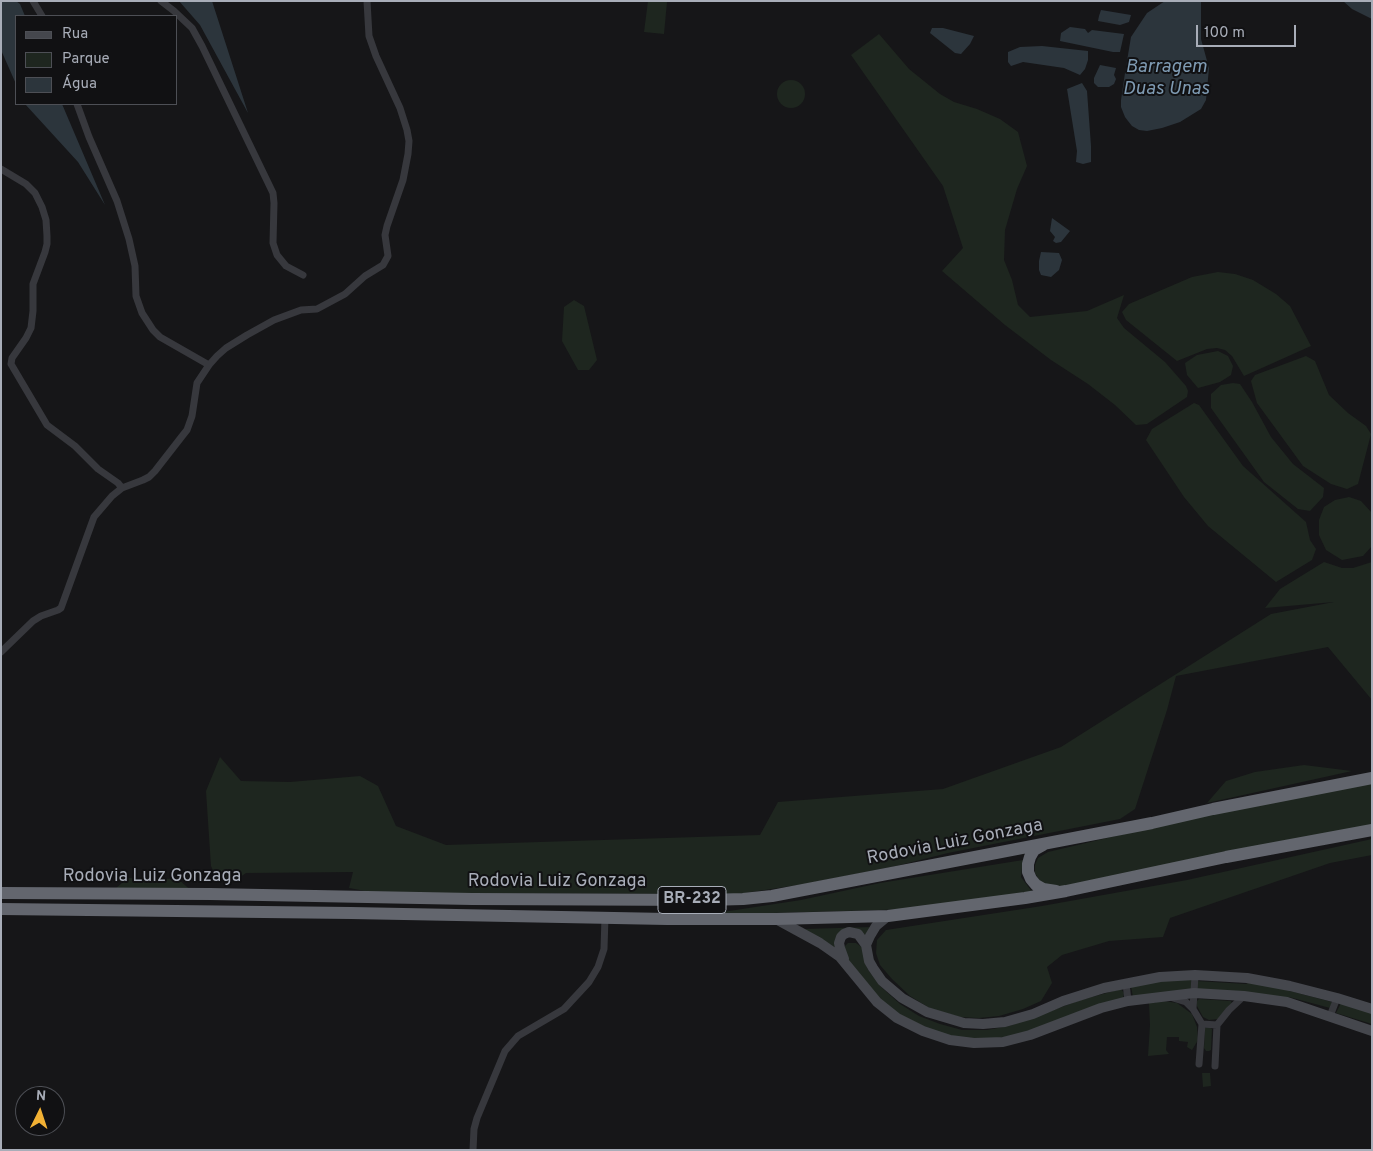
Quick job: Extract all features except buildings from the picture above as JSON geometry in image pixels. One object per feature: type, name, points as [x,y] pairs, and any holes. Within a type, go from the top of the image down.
[{"type":"highway","name":"Rodovia Luiz Gonzaga","points":[[1,893],[472,899],[743,899],[772,896],[1058,841],[1372,778]]},
{"type":"highway","name":"Rodovia Luiz Gonzaga","points":[[1,909],[776,920],[888,916],[1066,891],[1226,857],[1372,830]]},
{"type":"highway","points":[[1058,841],[1034,850],[1028,864],[1028,872],[1036,885],[1043,889],[1066,891]]},
{"type":"main road","points":[[866,945],[876,926],[888,916]]},
{"type":"main road","points":[[776,920],[820,943],[840,957],[877,1002],[897,1018],[923,1032],[950,1040],[974,1043],[1002,1042],[1030,1035],[1100,1008],[1128,1001],[1194,993],[1244,996],[1286,1002],[1372,1031]]},
{"type":"main road","points":[[845,963],[839,943],[841,937],[849,932],[858,934],[866,945],[869,961],[873,968],[882,981],[902,998],[927,1012],[964,1023],[983,1024],[1012,1021],[1063,1001],[1104,988],[1160,977],[1195,975],[1224,976],[1290,986],[1372,1009]]},
{"type":"street","points":[[33,1],[41,15]]},
{"type":"street","points":[[161,1],[192,28],[202,46],[273,193],[273,243],[277,255],[286,266],[304,275]]},
{"type":"street","points":[[1,652],[33,621],[61,608],[94,517],[112,496],[122,488],[143,480],[155,471],[184,435],[192,416],[197,384],[209,365],[226,348],[247,335],[274,320],[301,310],[317,309],[345,294],[365,276],[383,265],[388,256],[385,235],[403,180],[409,140],[400,108],[373,48],[367,1]]},
{"type":"street","points":[[77,105],[117,201],[129,239],[135,266],[136,296],[142,313],[160,337],[209,365]]},
{"type":"street","points":[[1,169],[26,184],[35,193],[46,220],[47,236],[45,252],[34,284],[31,328],[12,358],[11,364],[47,424],[122,488]]},
{"type":"street","points":[[473,1150],[474,1129],[477,1118],[505,1051],[518,1036],[564,1010],[589,982],[598,967],[604,949],[605,917]]},
{"type":"street","points":[[1193,1009],[1195,975]]},
{"type":"street","points":[[1126,983],[1128,1001]]},
{"type":"street","points":[[1163,996],[1180,1000],[1193,1009],[1202,1024],[1199,1064]]},
{"type":"street","points":[[1215,1066],[1217,1025],[1228,1010],[1244,996]]},
{"type":"street","points":[[1330,1016],[1337,998]]},
{"type":"street","points":[[1202,1024],[1217,1025]]},
{"type":"street","points":[[1199,1055],[1208,1053],[1215,1056]]},
{"type":"green space","points":[[648,1],[667,2],[664,34],[644,32]]},
{"type":"green space","points":[[879,34],[909,69],[940,94],[954,102],[1000,119],[1018,132],[1027,166],[1017,189],[1005,230],[1004,260],[1012,280],[1018,305],[1030,317],[1087,311],[1124,295],[1117,318],[1124,328],[1165,362],[1186,386],[1188,391],[1187,397],[1147,424],[1136,425],[1115,405],[1088,384],[1051,360],[1005,325],[942,271],[963,248],[943,186],[851,55]]},
{"type":"green space","points":[[791,80],[801,84],[805,94],[801,104],[791,108],[781,104],[777,94],[781,84]]},
{"type":"green space","points":[[1218,272],[1235,274],[1253,280],[1276,294],[1290,306],[1311,346],[1244,376],[1232,356],[1225,350],[1217,348],[1207,349],[1177,361],[1126,320],[1122,312],[1129,304],[1192,277]]},
{"type":"green space","points":[[574,300],[584,306],[597,360],[589,370],[578,370],[562,341],[564,307]]},
{"type":"green space","points":[[1218,351],[1228,356],[1233,366],[1231,375],[1220,382],[1198,388],[1187,375],[1185,363],[1197,355]]},
{"type":"green space","points":[[1306,356],[1315,361],[1329,395],[1348,413],[1366,426],[1371,434],[1358,484],[1347,489],[1331,484],[1303,466],[1257,403],[1251,381],[1255,375]]},
{"type":"green space","points":[[1240,384],[1271,437],[1293,464],[1324,488],[1323,497],[1310,511],[1298,509],[1264,482],[1211,408],[1211,394],[1221,385]]},
{"type":"green space","points":[[1194,403],[1199,405],[1243,466],[1306,522],[1310,540],[1316,549],[1312,560],[1276,582],[1208,526],[1184,497],[1146,440],[1152,429]]},
{"type":"green space","points":[[1349,497],[1361,501],[1372,513],[1372,546],[1363,556],[1342,560],[1326,550],[1319,535],[1319,520],[1324,507],[1335,500]]},
{"type":"green space","points":[[1324,562],[1342,568],[1353,568],[1372,562],[1372,700],[1328,647],[1176,676],[1135,809],[1120,819],[805,884],[738,894],[376,893],[349,888],[353,872],[246,873],[233,882],[218,881],[211,866],[206,791],[220,757],[241,781],[290,782],[360,776],[378,786],[396,826],[446,845],[760,835],[778,802],[943,789],[1061,747],[1271,614],[1334,602],[1265,608],[1280,589]]},
{"type":"green space","points":[[1304,765],[1352,771],[1207,803],[1226,781],[1255,772]]},
{"type":"green space","points":[[1372,778],[1372,830],[1057,889],[1043,886],[1035,873],[1035,865],[1038,858],[1048,852],[1314,789]]},
{"type":"green space","points":[[1372,839],[1372,855],[1330,863],[1170,918],[1163,937],[1109,941],[1062,955],[1047,967],[1052,983],[1041,1001],[999,1016],[960,1017],[931,1009],[910,996],[892,979],[880,965],[876,953],[877,940],[886,930],[1042,906],[1187,880]]},
{"type":"green space","points":[[1023,860],[1021,877],[1033,893],[950,908],[703,915],[801,900],[880,883]]},
{"type":"green space","points":[[128,878],[178,879],[194,893],[110,893]]},
{"type":"green space","points":[[872,927],[866,941],[844,931],[840,957],[804,929]]},
{"type":"green space","points":[[848,943],[856,943],[863,948],[866,954],[867,968],[879,985],[900,1004],[919,1016],[962,1030],[987,1030],[1009,1026],[1081,1000],[1121,989],[1124,993],[1123,999],[1021,1035],[975,1041],[921,1031],[896,1014],[861,982],[843,952]]},
{"type":"green space","points":[[1191,979],[1191,990],[1133,997],[1131,986],[1165,980]]},
{"type":"green space","points":[[1197,981],[1246,984],[1252,981],[1332,1002],[1330,1008],[1289,997],[1286,999],[1196,990]]},
{"type":"green space","points":[[1199,999],[1231,1001],[1232,1004],[1218,1019],[1209,1020],[1203,1017],[1197,1006],[1196,1002]]},
{"type":"green space","points":[[1164,1001],[1177,1003],[1192,1014],[1197,1027],[1198,1040],[1192,1050],[1187,1047],[1188,1042],[1179,1041],[1179,1037],[1167,1037],[1166,1050],[1169,1054],[1148,1056],[1149,1003]]},
{"type":"green space","points":[[1341,1003],[1372,1013],[1372,1024],[1336,1013]]},
{"type":"green space","points":[[1205,1028],[1212,1029],[1211,1050],[1206,1051],[1204,1048]]},
{"type":"green space","points":[[1202,1073],[1210,1073],[1211,1086],[1203,1087]]},
{"type":"water","points":[[1,1],[16,1],[20,4],[25,15],[15,15],[15,82],[1,50]]},
{"type":"water","points":[[179,1],[212,1],[248,113],[200,25]]},
{"type":"water","name":"Barragem Duas Unas","points":[[1165,1],[1201,1],[1201,39],[1209,68],[1206,100],[1201,109],[1180,122],[1147,131],[1139,130],[1128,121],[1121,107],[1131,37],[1147,13]]},
{"type":"water","points":[[1343,1],[1372,1],[1372,19],[1352,9]]},
{"type":"water","points":[[1101,10],[1131,15],[1129,22],[1120,25],[1098,21]]},
{"type":"water","points":[[1070,27],[1085,29],[1088,33],[1092,30],[1124,34],[1120,52],[1060,41],[1061,33]]},
{"type":"water","points":[[932,28],[943,28],[974,36],[961,54],[955,53],[930,33]]},
{"type":"water","points":[[1042,46],[1088,51],[1085,69],[1080,75],[1064,68],[1023,62],[1011,66],[1008,62],[1008,52],[1020,47]]},
{"type":"water","points":[[1100,65],[1116,68],[1114,75],[1116,79],[1114,84],[1109,87],[1098,87],[1094,83],[1094,78]]},
{"type":"water","points":[[1082,83],[1087,91],[1091,146],[1091,162],[1083,164],[1076,162],[1077,151],[1067,89]]},
{"type":"water","points":[[26,105],[62,105],[105,205],[78,162]]},
{"type":"water","points":[[1052,218],[1070,231],[1061,242],[1056,243],[1053,241],[1055,237],[1050,231]]},
{"type":"water","points":[[1041,252],[1059,253],[1062,260],[1059,270],[1051,277],[1041,275],[1039,270]]}]
